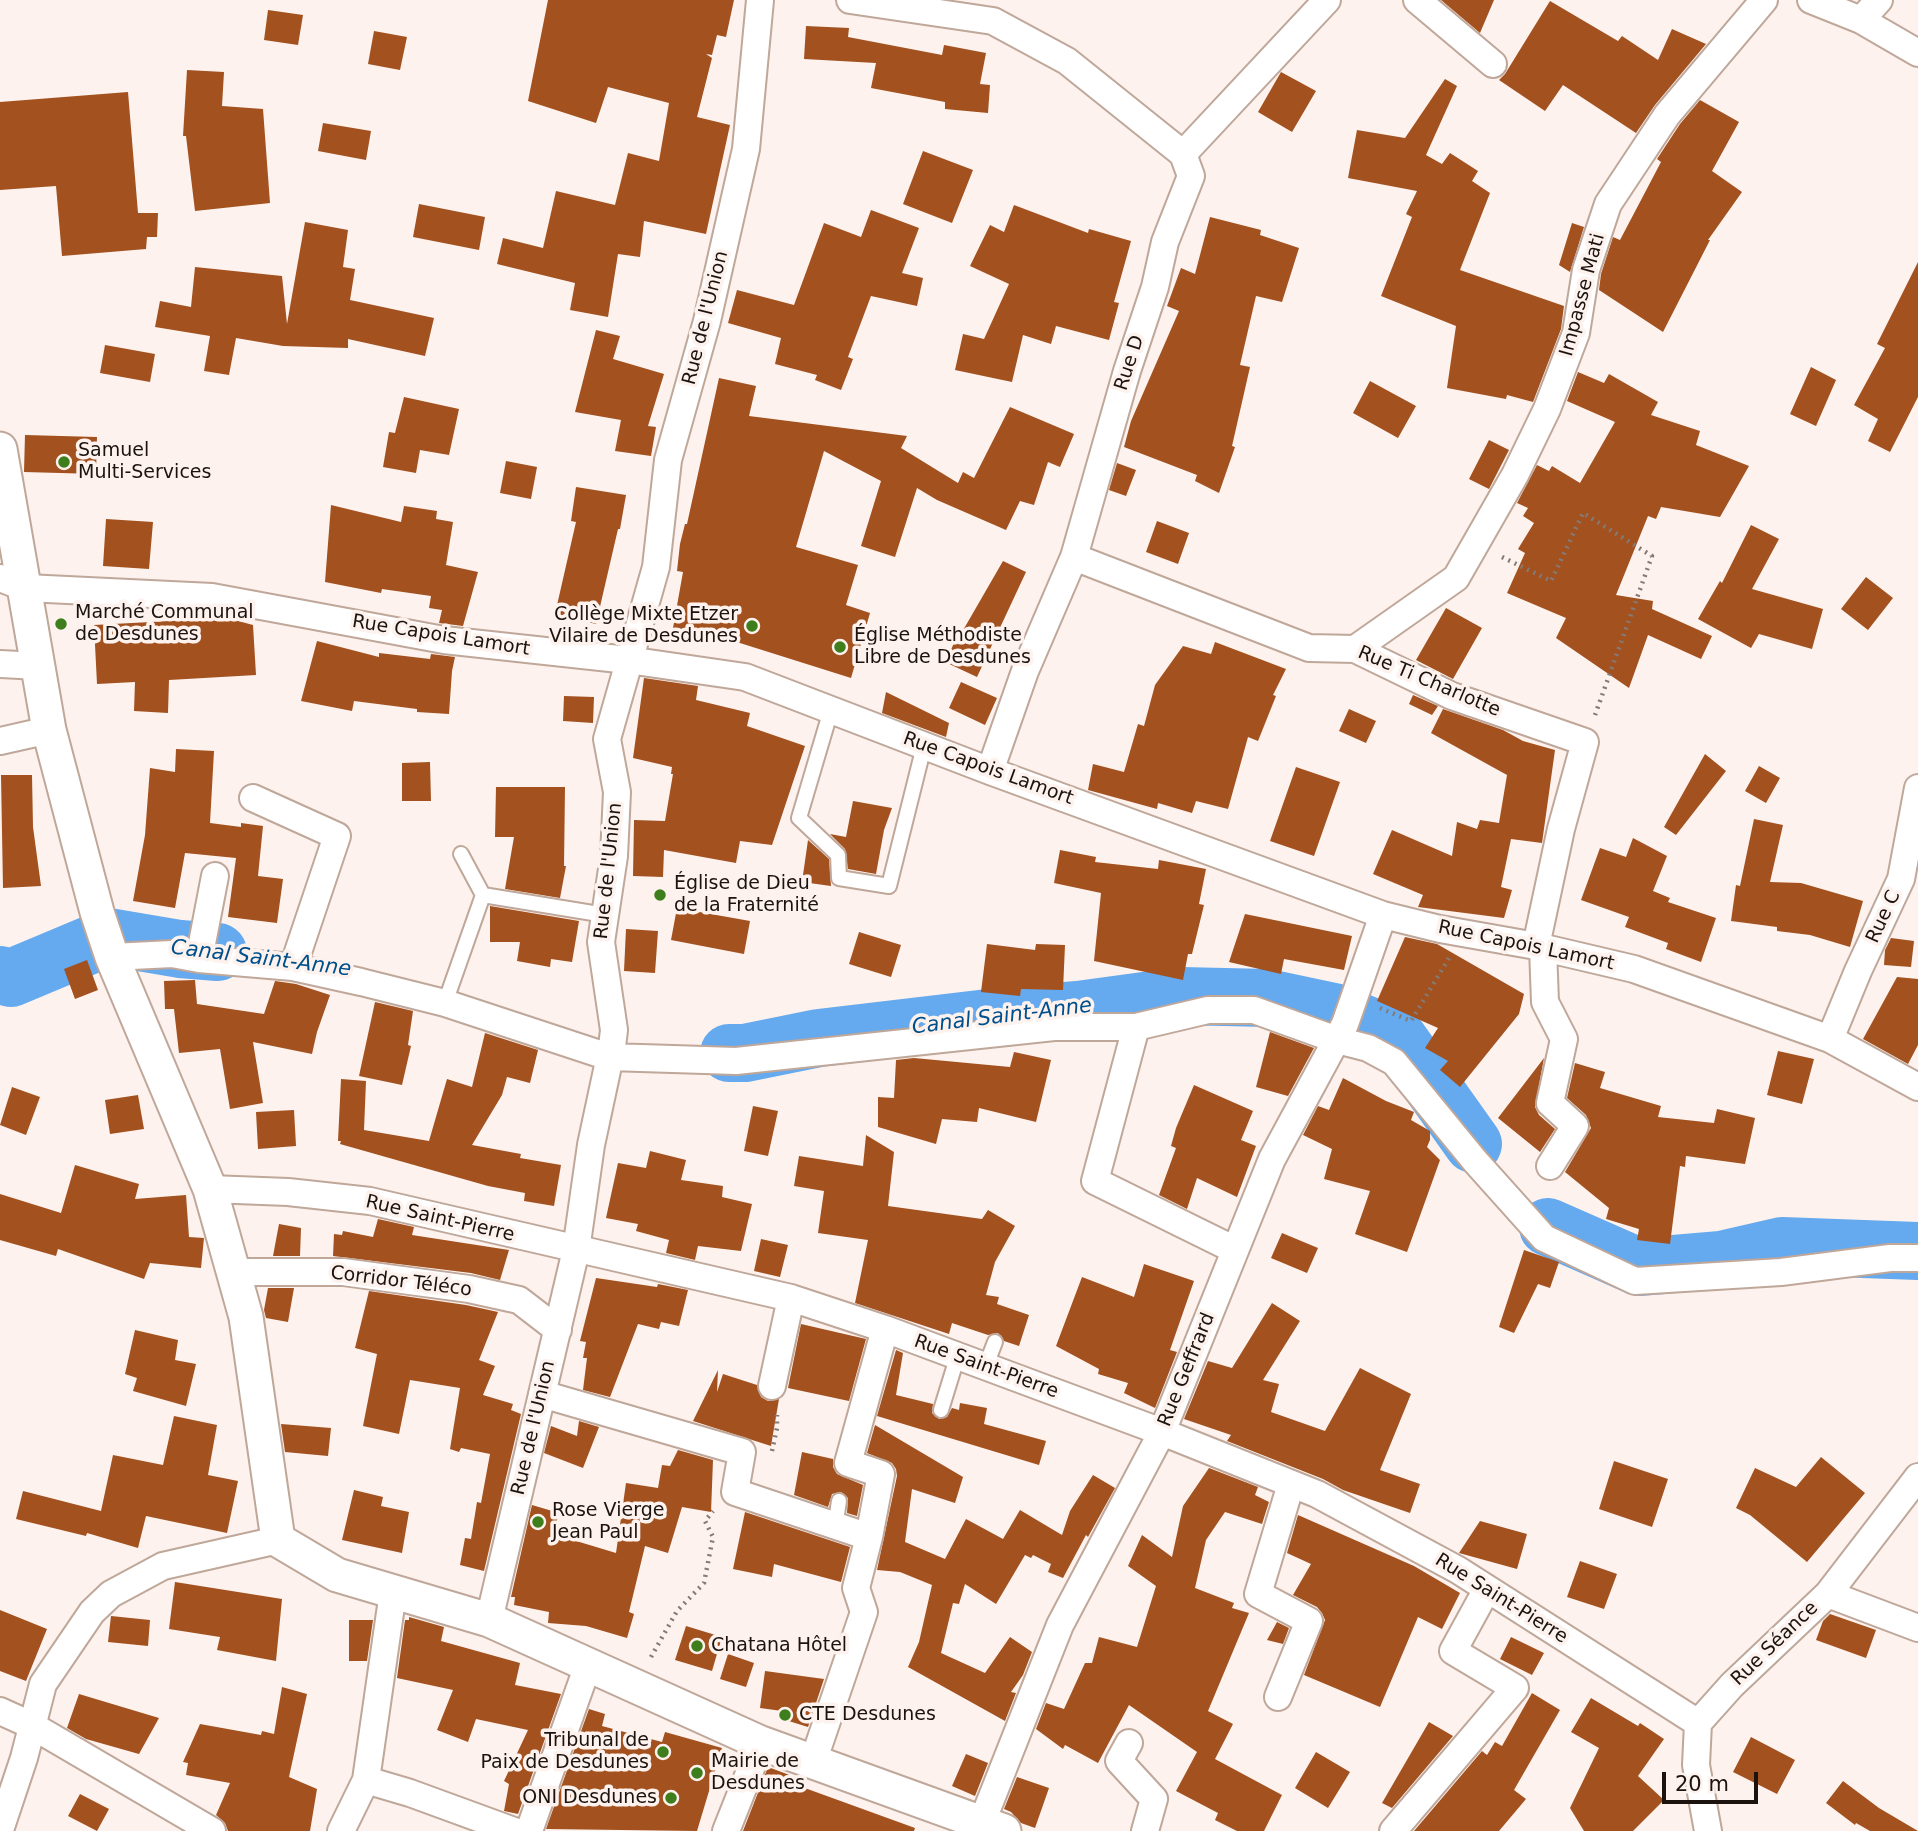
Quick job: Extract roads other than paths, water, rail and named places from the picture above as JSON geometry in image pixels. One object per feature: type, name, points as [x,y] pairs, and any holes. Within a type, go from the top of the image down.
[{"type":"street","name":"Rue de l'Union","points":[[489,1620],[576,1250],[611,1045],[601,942],[614,856],[617,792],[607,739],[656,567],[668,460],[707,321],[746,149],[760,0]]},
{"type":"street","points":[[850,0],[947,8],[993,20],[1067,61],[1183,154],[1327,0]]},
{"type":"street","points":[[1417,0],[1493,64]]},
{"type":"street","name":"Impasse Mati","points":[[1356,649],[1456,578],[1515,475],[1547,409],[1576,332],[1586,270],[1608,204],[1667,115],[1764,0]]},
{"type":"street","points":[[1811,0],[1861,20],[1918,54]]},
{"type":"street","points":[[1861,20],[1879,0]]},
{"type":"street","name":"Rue D","points":[[990,771],[1025,671],[1074,558],[1127,371],[1155,287],[1165,242],[1191,176],[1183,154]]},
{"type":"street","points":[[0,449],[13,583],[39,666],[50,730],[97,912],[210,1189],[246,1317],[278,1540]]},
{"type":"street","name":"Rue Ti Charlotte","points":[[1074,558],[1309,648],[1356,649],[1452,696],[1585,742],[1562,829],[1539,947]]},
{"type":"street","name":"Rue Capois Lamort","points":[[13,583],[212,597],[444,640],[628,660],[745,677],[990,771],[1383,915],[1634,969],[1830,1039],[1918,1087]]},
{"type":"street","points":[[0,664],[39,666]]},
{"type":"street","points":[[0,741],[50,730]]},
{"type":"street","name":"Rue C","points":[[1830,1039],[1901,879],[1918,788]]},
{"type":"street","points":[[253,798],[337,836],[293,967]]},
{"type":"street","points":[[199,959],[215,876]]},
{"type":"street","name":"Rue Geffrard","points":[[993,1827],[1060,1625],[1162,1432],[1272,1159],[1347,1019],[1383,915]]},
{"type":"street","points":[[1539,947],[1545,1002],[1564,1039],[1550,1103],[1575,1126],[1550,1166]]},
{"type":"street","points":[[111,951],[172,954],[293,967],[611,1045],[736,1061],[1054,1027],[1136,1027],[1208,1010],[1254,1010],[1347,1019],[1368,1048],[1394,1062],[1475,1161],[1544,1238],[1635,1281],[1780,1272],[1890,1258],[1918,1258]]},
{"type":"street","points":[[1136,1027],[1095,1181],[1235,1250]]},
{"type":"street","name":"Rue Saint-Pierre","points":[[210,1189],[288,1192],[370,1201],[791,1298],[885,1329],[1162,1432],[1317,1494],[1458,1570],[1698,1723]]},
{"type":"street","name":"Corridor Téléco","points":[[234,1272],[343,1272],[469,1289],[519,1300],[558,1330]]},
{"type":"street","points":[[772,1387],[791,1298]]},
{"type":"street","points":[[813,1762],[864,1612],[856,1588],[881,1474],[848,1463],[885,1329]]},
{"type":"street","points":[[542,1394],[743,1452],[735,1492],[837,1514],[869,1537]]},
{"type":"street","name":"Rue Séance","points":[[1698,1723],[1732,1685],[1828,1594],[1918,1477]]},
{"type":"street","points":[[1278,1697],[1309,1621],[1258,1594],[1291,1484]]},
{"type":"street","points":[[0,1829],[24,1758],[43,1684],[92,1612],[111,1594],[163,1566],[278,1540],[337,1575],[489,1620],[761,1743],[993,1827]]},
{"type":"street","points":[[1393,1831],[1515,1688],[1453,1651],[1487,1589]]},
{"type":"street","points":[[341,1831],[366,1780],[393,1592]]},
{"type":"street","points":[[1828,1594],[1918,1628]]},
{"type":"street","points":[[529,1831],[588,1665]]},
{"type":"street","points":[[0,1712],[31,1725],[212,1831]]},
{"type":"street","points":[[1698,1723],[1696,1765],[1708,1831]]},
{"type":"street","points":[[726,1831],[761,1743]]},
{"type":"street","points":[[1129,1743],[1119,1761],[1154,1799],[1144,1831]]},
{"type":"street","points":[[366,1780],[514,1831]]},
{"type":"lane","points":[[831,710],[799,818],[838,855],[839,878],[890,886],[924,746]]},
{"type":"lane","points":[[445,1003],[483,895],[461,854]]},
{"type":"lane","points":[[483,895],[605,915]]},
{"type":"lane","points":[[985,1368],[995,1342]]},
{"type":"lane","points":[[940,1410],[957,1358]]},
{"type":"waterway","name":"Canal Saint-Anne","points":[[0,975],[11,978],[109,937],[180,949],[218,952]]},
{"type":"waterway","name":"Canal Saint-Anne","points":[[729,1053],[745,1053],[819,1038],[1181,996],[1268,998],[1334,1012],[1397,1037],[1473,1144]]},
{"type":"waterway","name":"Canal Saint-Anne","points":[[1548,1227],[1639,1267],[1721,1260],[1782,1246],[1918,1251]]},
{"type":"place","name":"Samuel Multi-Services","points":[[64,462]]},
{"type":"place","name":"Marché Communal de Desdunes","points":[[61,624]]},
{"type":"place","name":"Collège Mixte Etzer Vilaire de Desdunes","points":[[752,626]]},
{"type":"place","name":"Église Méthodiste Libre de Desdunes","points":[[840,647]]},
{"type":"place","name":"Église de Dieu de la Fraternité","points":[[660,895]]},
{"type":"place","name":"Rose Vierge Jean Paul","points":[[538,1522]]},
{"type":"place","name":"Chatana Hôtel","points":[[697,1646]]},
{"type":"place","name":"CTE Desdunes","points":[[785,1715]]},
{"type":"place","name":"Tribunal de Paix de Desdunes","points":[[663,1752]]},
{"type":"place","name":"Mairie de Desdunes","points":[[697,1773]]},
{"type":"place","name":"ONI Desdunes","points":[[671,1798]]}]
